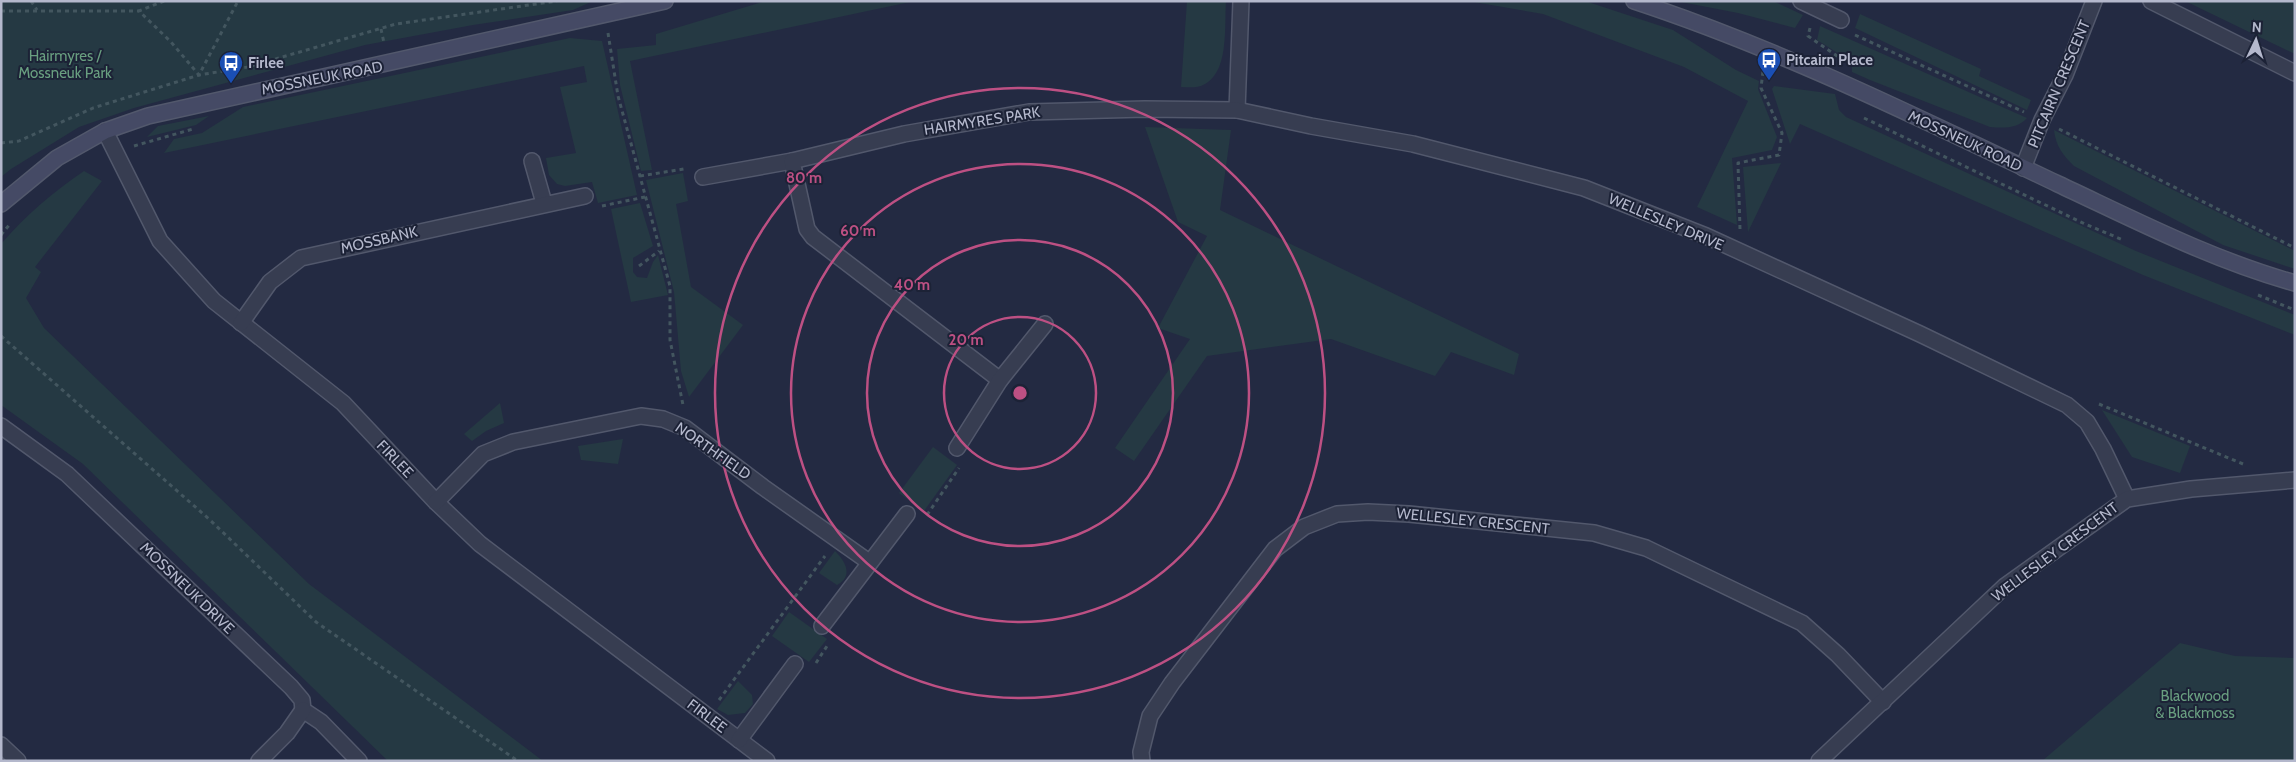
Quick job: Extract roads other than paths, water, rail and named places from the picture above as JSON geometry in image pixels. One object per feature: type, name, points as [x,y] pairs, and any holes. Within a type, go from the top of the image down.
[{"type":"street","name":"MOSSNEUK ROAD","points":[[1,204],[56,158],[104,131],[148,116],[214,100],[389,64],[665,1]]},
{"type":"street","points":[[1236,110],[1241,1]]},
{"type":"street","name":"MOSSNEUK ROAD","points":[[1634,1],[1766,50],[2155,230],[2253,272],[2295,283]]},
{"type":"street","points":[[1801,1],[1841,20]]},
{"type":"street","name":"PITCAIRN CRESCENT","points":[[2024,168],[2042,120],[2065,75],[2094,1]]},
{"type":"street","points":[[2151,1],[2295,73]]},
{"type":"street","name":"HAIRMYRES PARK","points":[[703,177],[792,162],[904,134],[1029,112],[1145,109],[1236,110]]},
{"type":"street","name":"WELLESLEY DRIVE","points":[[1236,110],[1310,126],[1413,144],[1584,188],[1706,236],[1741,254],[1920,334],[2067,405],[2087,422],[2103,449],[2127,499]]},
{"type":"street","name":"FIRLEE","points":[[104,131],[160,241],[214,301],[343,403],[436,502],[480,544],[767,761]]},
{"type":"street","points":[[532,161],[544,203]]},
{"type":"street","points":[[792,162],[808,229],[813,237],[1000,380]]},
{"type":"street","name":"MOSSBANK","points":[[241,323],[270,282],[301,258],[544,203],[585,196]]},
{"type":"street","points":[[957,448],[1000,380],[1045,324]]},
{"type":"street","name":"NORTHFIELD","points":[[436,502],[483,454],[513,442],[640,416],[663,418],[685,428],[869,562]]},
{"type":"street","name":"MOSSNEUK DRIVE","points":[[1,426],[67,474],[291,688],[302,700],[303,710],[321,722],[359,761]]},
{"type":"street","name":"WELLESLEY CRESCENT","points":[[1818,761],[2005,586],[2127,499],[2191,489],[2295,480]]},
{"type":"street","name":"WELLESLEY CRESCENT","points":[[1142,761],[1142,752],[1150,716],[1172,683],[1275,549],[1304,527],[1337,514],[1368,512],[1409,514],[1594,533],[1646,548],[1802,623],[1838,655],[1883,702]]},
{"type":"street","points":[[822,626],[906,514]]},
{"type":"street","name":"FIRLEE","points":[[739,740],[795,664]]},
{"type":"street","points":[[259,761],[287,733],[303,710]]},
{"type":"street","points":[[1,745],[18,761]]},
{"type":"place","name":"Pitcairn Place","points":[[1769,81]]},
{"type":"place","name":"Firlee","points":[[231,84]]},
{"type":"park label","name":"Hairmyres / Mossneuk Park","points":[[65,64]]},
{"type":"park label","name":"Blackwood & Blackmoss","points":[[2195,704]]}]
